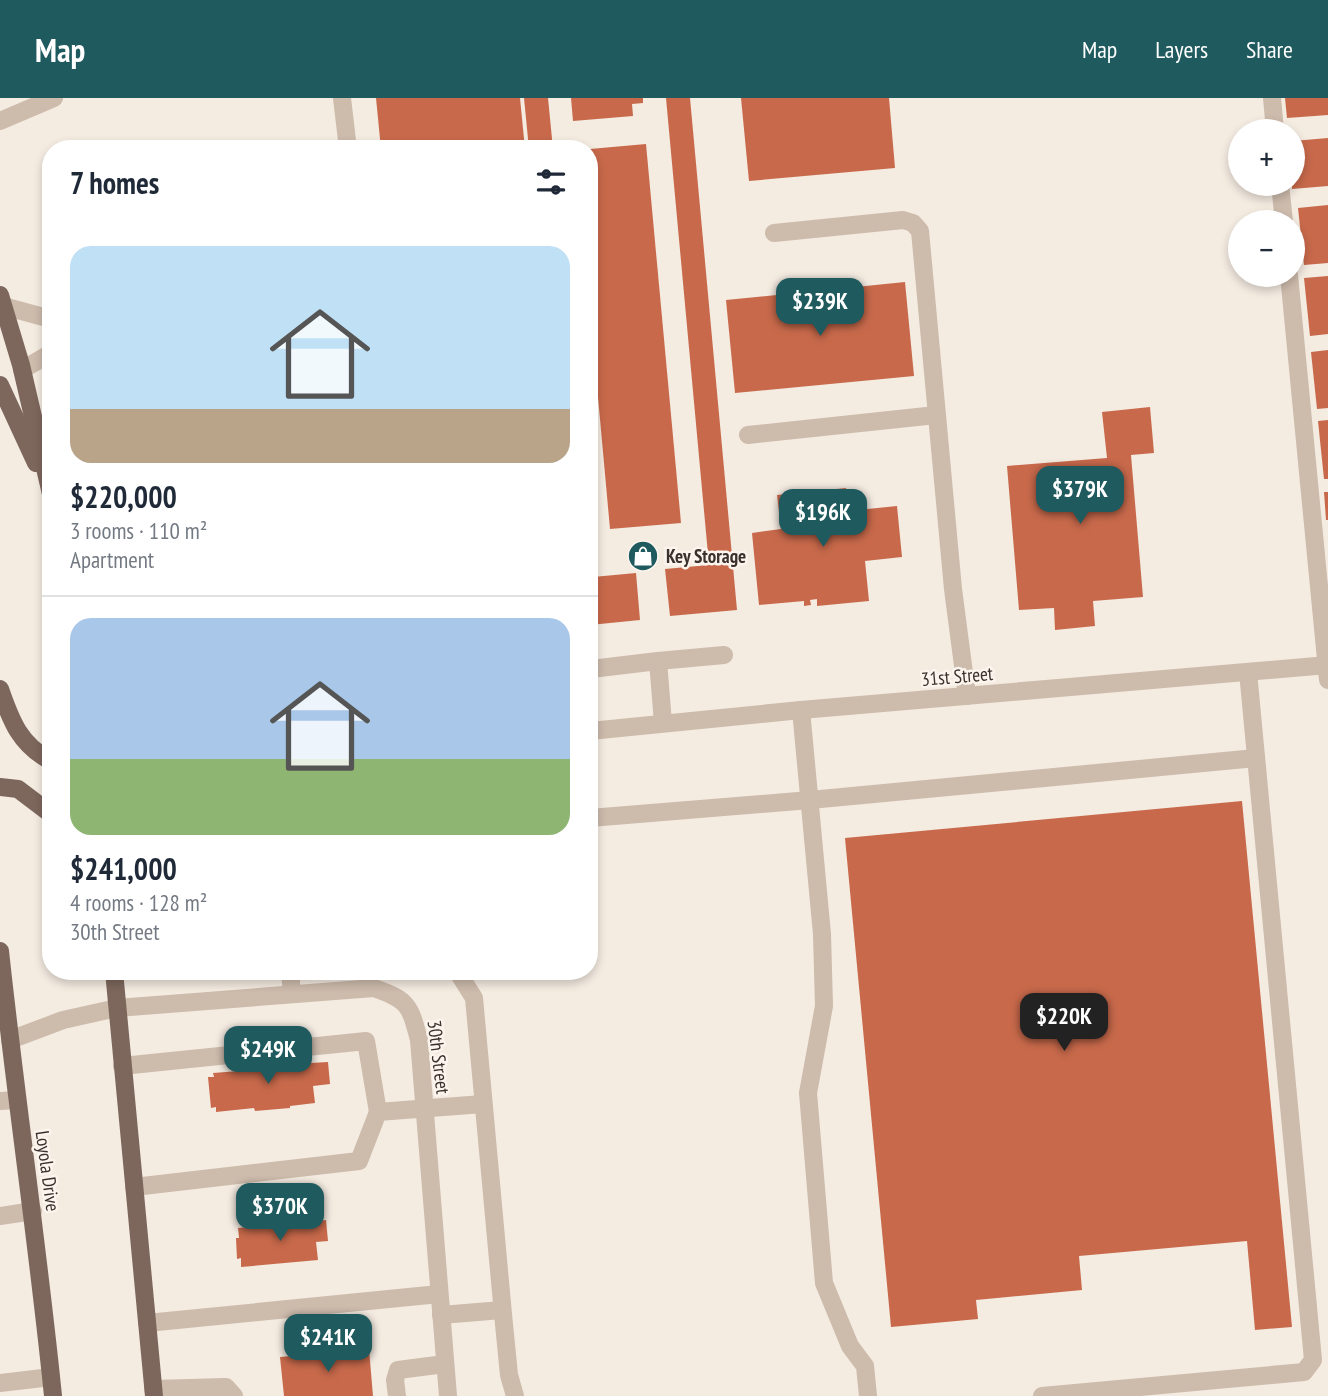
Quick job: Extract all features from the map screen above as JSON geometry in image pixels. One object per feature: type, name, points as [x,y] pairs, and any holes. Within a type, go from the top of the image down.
[{"type":"main road","points":[[2,300],[42,440]]},
{"type":"main road","points":[[0,385],[42,475]]},
{"type":"main road","points":[[0,689],[11,723],[35,752],[42,756]]},
{"type":"main road","points":[[0,787],[18,789],[42,807]]},
{"type":"main road","name":"Loyola Drive","points":[[0,951],[10,1040],[8,1101],[33,1211],[53,1396]]},
{"type":"main road","points":[[115,980],[154,1392]]},
{"type":"street","points":[[0,120],[54,98]]},
{"type":"street","points":[[342,98],[347,140]]},
{"type":"street","points":[[1272,98],[1274,119]]},
{"type":"street","points":[[774,233],[903,220],[913,223],[920,231],[953,589],[967,696]]},
{"type":"street","points":[[1290,287],[1328,670]]},
{"type":"street","points":[[2,300],[42,316]]},
{"type":"street","points":[[22,370],[42,358]]},
{"type":"street","points":[[748,435],[936,415]]},
{"type":"street","points":[[598,668],[724,655]]},
{"type":"street","points":[[658,661],[663,723]]},
{"type":"street","name":"31st Street","points":[[598,730],[1248,672],[1328,670]]},
{"type":"street","points":[[1042,1396],[1304,1372],[1313,1360],[1248,672]]},
{"type":"street","points":[[801,710],[822,933],[824,1006],[808,1093],[824,1283],[850,1346],[865,1366],[868,1396]]},
{"type":"street","points":[[598,817],[1256,758]]},
{"type":"street","points":[[291,980],[292,994]]},
{"type":"street","points":[[463,980],[474,998],[502,1310],[509,1375],[515,1396]]},
{"type":"street","name":"30th Street","points":[[10,1040],[63,1020],[117,1008],[374,988],[397,996],[411,1010],[419,1040],[448,1396]]},
{"type":"street","points":[[122,1066],[366,1041],[378,1112],[359,1161],[134,1187]]},
{"type":"street","points":[[378,1112],[483,1104]]},
{"type":"street","points":[[0,1216],[33,1211]]},
{"type":"street","points":[[147,1323],[439,1294]]},
{"type":"street","points":[[441,1315],[502,1310]]},
{"type":"street","points":[[397,1396],[395,1380],[398,1370],[445,1364]]},
{"type":"street","points":[[0,1382],[51,1377]]},
{"type":"street","points":[[154,1392],[226,1387],[234,1396]]},
{"type":"building","points":[[376,98],[520,98],[524,140],[380,140]]},
{"type":"building","points":[[524,98],[548,98],[552,140],[528,140]]},
{"type":"building","points":[[571,98],[643,98],[643,103],[632,104],[633,116],[573,121]]},
{"type":"building","points":[[666,98],[690,98],[737,610],[670,616],[665,569],[709,565]]},
{"type":"building","points":[[741,98],[889,98],[895,168],[749,181]]},
{"type":"building","points":[[1285,98],[1328,98],[1328,115],[1287,118]]},
{"type":"building","points":[[1328,138],[1328,186],[1305,188],[1305,140]]},
{"type":"building","points":[[646,144],[681,523],[610,529],[598,397],[598,148]]},
{"type":"building","points":[[1328,205],[1328,263],[1305,265],[1305,210],[1298,208]]},
{"type":"building","points":[[1328,276],[1328,334],[1310,336],[1305,278]]},
{"type":"building","points":[[905,282],[914,376],[735,393],[726,300]]},
{"type":"building","points":[[1328,350],[1328,408],[1317,409],[1311,352]]},
{"type":"building","points":[[1150,407],[1154,453],[1131,455],[1143,597],[1093,601],[1095,626],[1055,630],[1054,608],[1019,610],[1007,466],[1107,458],[1102,412]]},
{"type":"building","points":[[1328,420],[1328,479],[1324,479],[1318,421]]},
{"type":"building","points":[[846,488],[848,511],[897,506],[902,557],[865,561],[869,601],[817,606],[817,599],[810,600],[811,605],[804,606],[804,601],[759,605],[752,533],[781,529],[777,495]]},
{"type":"building","points":[[1324,492],[1328,492],[1328,520],[1326,520]]},
{"type":"building","points":[[636,573],[640,620],[598,624],[598,577]]},
{"type":"building","points":[[1242,801],[1292,1327],[1255,1330],[1247,1241],[1079,1256],[1082,1290],[976,1300],[978,1319],[891,1327],[845,838]]},
{"type":"building","points":[[310,1060],[310,1063],[328,1062],[330,1084],[313,1086],[315,1103],[255,1111],[254,1108],[216,1112],[216,1107],[211,1108],[208,1077],[214,1077],[213,1073],[252,1070],[251,1065]]},
{"type":"building","points":[[326,1220],[328,1241],[316,1242],[318,1260],[241,1267],[241,1258],[237,1259],[238,1228]]},
{"type":"building","points":[[369,1349],[373,1396],[284,1396],[280,1357]]},
{"type":"place","name":"Key Storage","points":[[643,556]]}]
